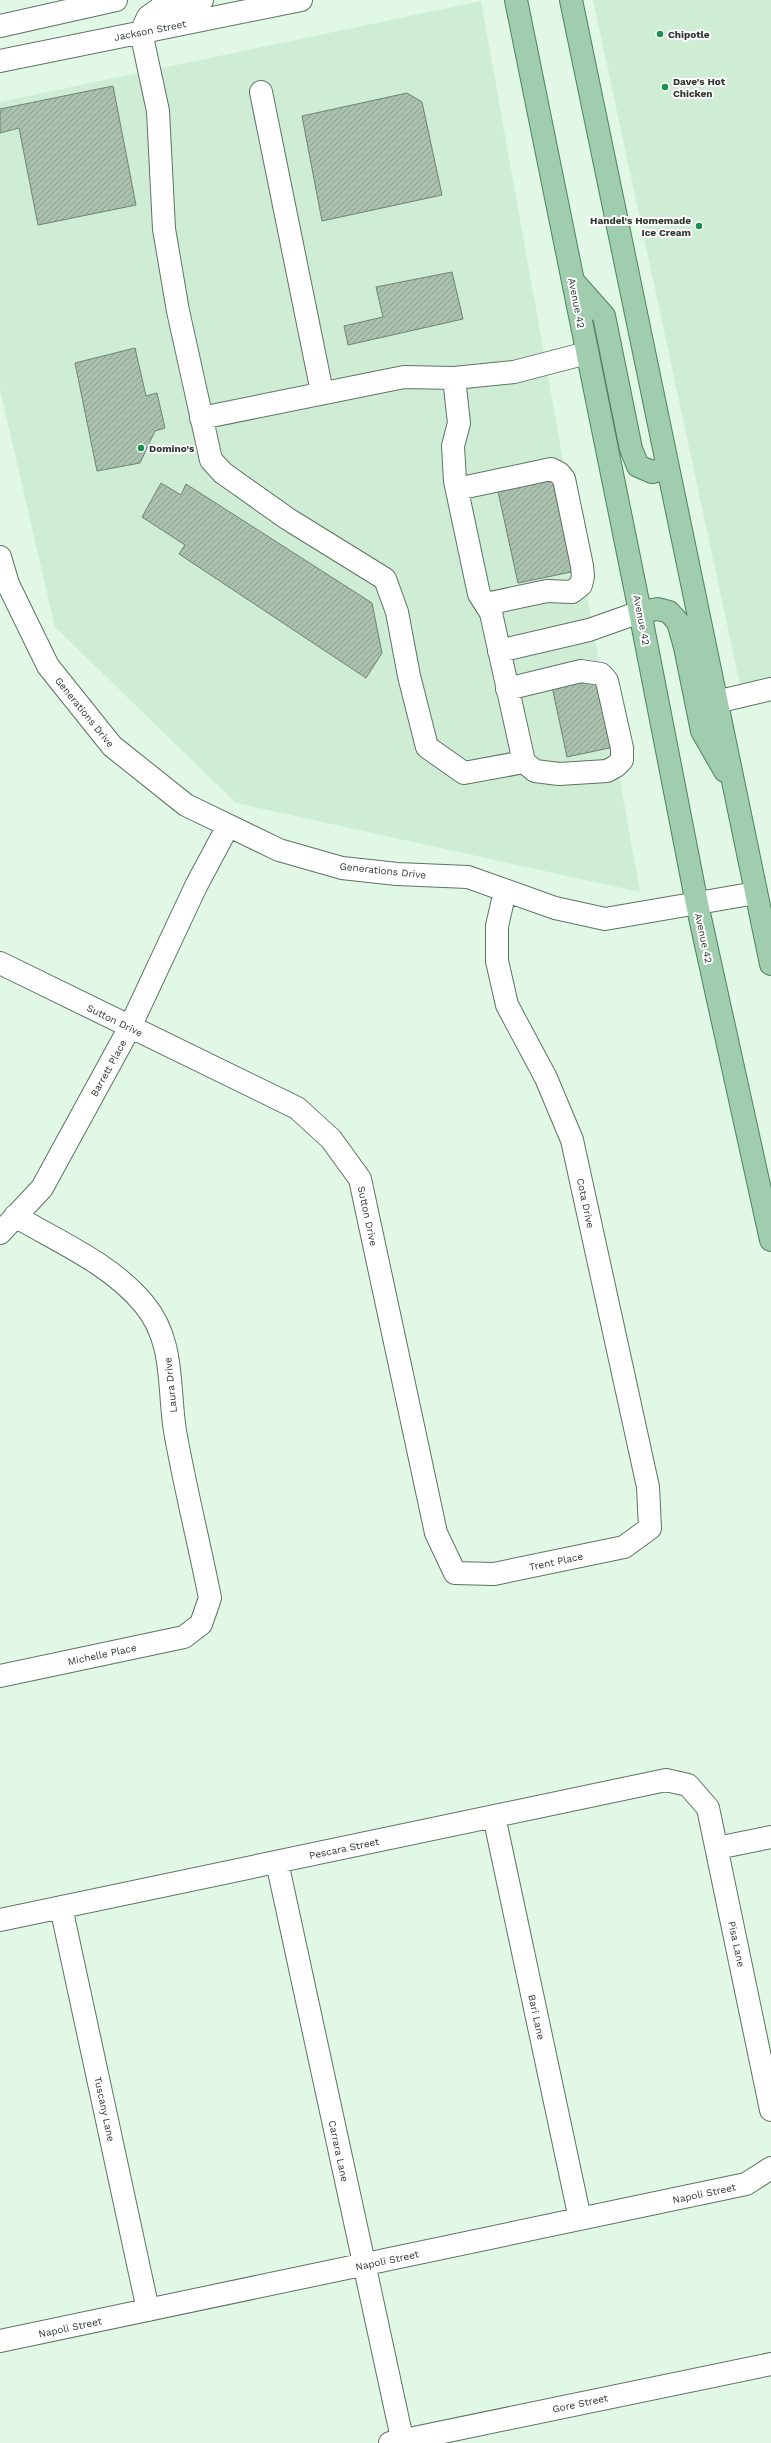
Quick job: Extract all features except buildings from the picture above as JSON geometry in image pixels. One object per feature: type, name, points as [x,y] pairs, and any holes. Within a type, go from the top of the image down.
[{"type":"main road","name":"Avenue 42","points":[[516,0],[640,612],[697,904],[771,1240]]},
{"type":"main road","points":[[570,0],[771,964]]},
{"type":"main road","points":[[573,281],[604,316],[631,449],[638,466],[652,472],[668,468]]},
{"type":"main road","points":[[640,612],[658,609],[669,612],[678,622],[685,648],[702,731],[735,788]]},
{"type":"street","points":[[0,26],[116,0]]},
{"type":"street","points":[[202,0],[159,9],[148,17],[141,32],[158,111],[164,229],[178,311],[211,460],[223,473],[288,519],[385,580],[397,612],[409,676],[427,747],[464,773],[524,762]]},
{"type":"street","name":"Jackson Street","points":[[0,61],[301,0]]},
{"type":"street","points":[[261,92],[322,392]]},
{"type":"street","points":[[201,418],[322,392],[404,377],[454,378],[514,372],[587,353]]},
{"type":"street","points":[[454,378],[459,423],[453,446],[457,489],[478,594],[491,613],[507,689],[524,762],[534,770],[548,773],[607,771],[616,766],[622,760],[622,748],[608,681],[601,674],[581,672],[507,689]]},
{"type":"street","points":[[457,489],[551,469],[559,473],[564,479],[582,566],[583,576],[580,586],[572,592],[559,593],[547,591],[486,604]]},
{"type":"street","name":"Generations Drive","points":[[0,557],[8,584],[48,666],[112,746],[186,805],[278,850],[342,868],[397,874],[468,877],[555,908],[605,919],[756,893]]},
{"type":"street","points":[[499,651],[589,630],[640,612]]},
{"type":"street","points":[[716,702],[771,689]]},
{"type":"street","name":"Barrett Place","points":[[0,1233],[42,1188],[130,1027],[196,886],[228,826]]},
{"type":"street","name":"Cota Drive","points":[[505,890],[497,926],[497,961],[508,1004],[546,1078],[572,1140],[648,1487],[650,1528]]},
{"type":"street","name":"Sutton Drive","points":[[0,963],[297,1108],[331,1139],[360,1179],[436,1533],[455,1573]]},
{"type":"street","name":"Laura Drive","points":[[15,1216],[115,1274],[145,1304],[162,1331],[170,1372],[175,1431],[210,1598],[201,1624]]},
{"type":"street","name":"Trent Place","points":[[455,1573],[494,1574],[624,1547],[650,1528]]},
{"type":"street","name":"Michelle Place","points":[[1,1671],[184,1637],[201,1624]]},
{"type":"street","name":"Pescara Street","points":[[0,1920],[666,1780],[688,1785]]},
{"type":"street","name":"Pisa Lane","points":[[688,1785],[708,1808],[771,2110]]},
{"type":"street","name":"Bari Lane","points":[[494,1816],[580,2219]]},
{"type":"street","points":[[717,1848],[771,1836]]},
{"type":"street","name":"Carrara Lane","points":[[277,1862],[364,2265],[398,2442]]},
{"type":"street","name":"Tuscany Lane","points":[[61,1907],[148,2310]]},
{"type":"street","name":"Napoli Street","points":[[0,2341],[746,2184],[771,2168]]},
{"type":"street","name":"Gore Street","points":[[398,2442],[771,2364]]},
{"type":"shaded area","points":[[593,0],[771,0],[771,702],[745,708]]},
{"type":"shaded area","points":[[481,1],[640,892],[236,803],[55,627],[0,390],[0,102]]},
{"type":"place","name":"Chipotle","points":[[660,34]]},
{"type":"place","name":"Dave's Hot Chicken","points":[[665,87]]},
{"type":"place","name":"Handel's Homemade Ice Cream","points":[[699,226]]},
{"type":"place","name":"Domino's","points":[[141,448]]}]
